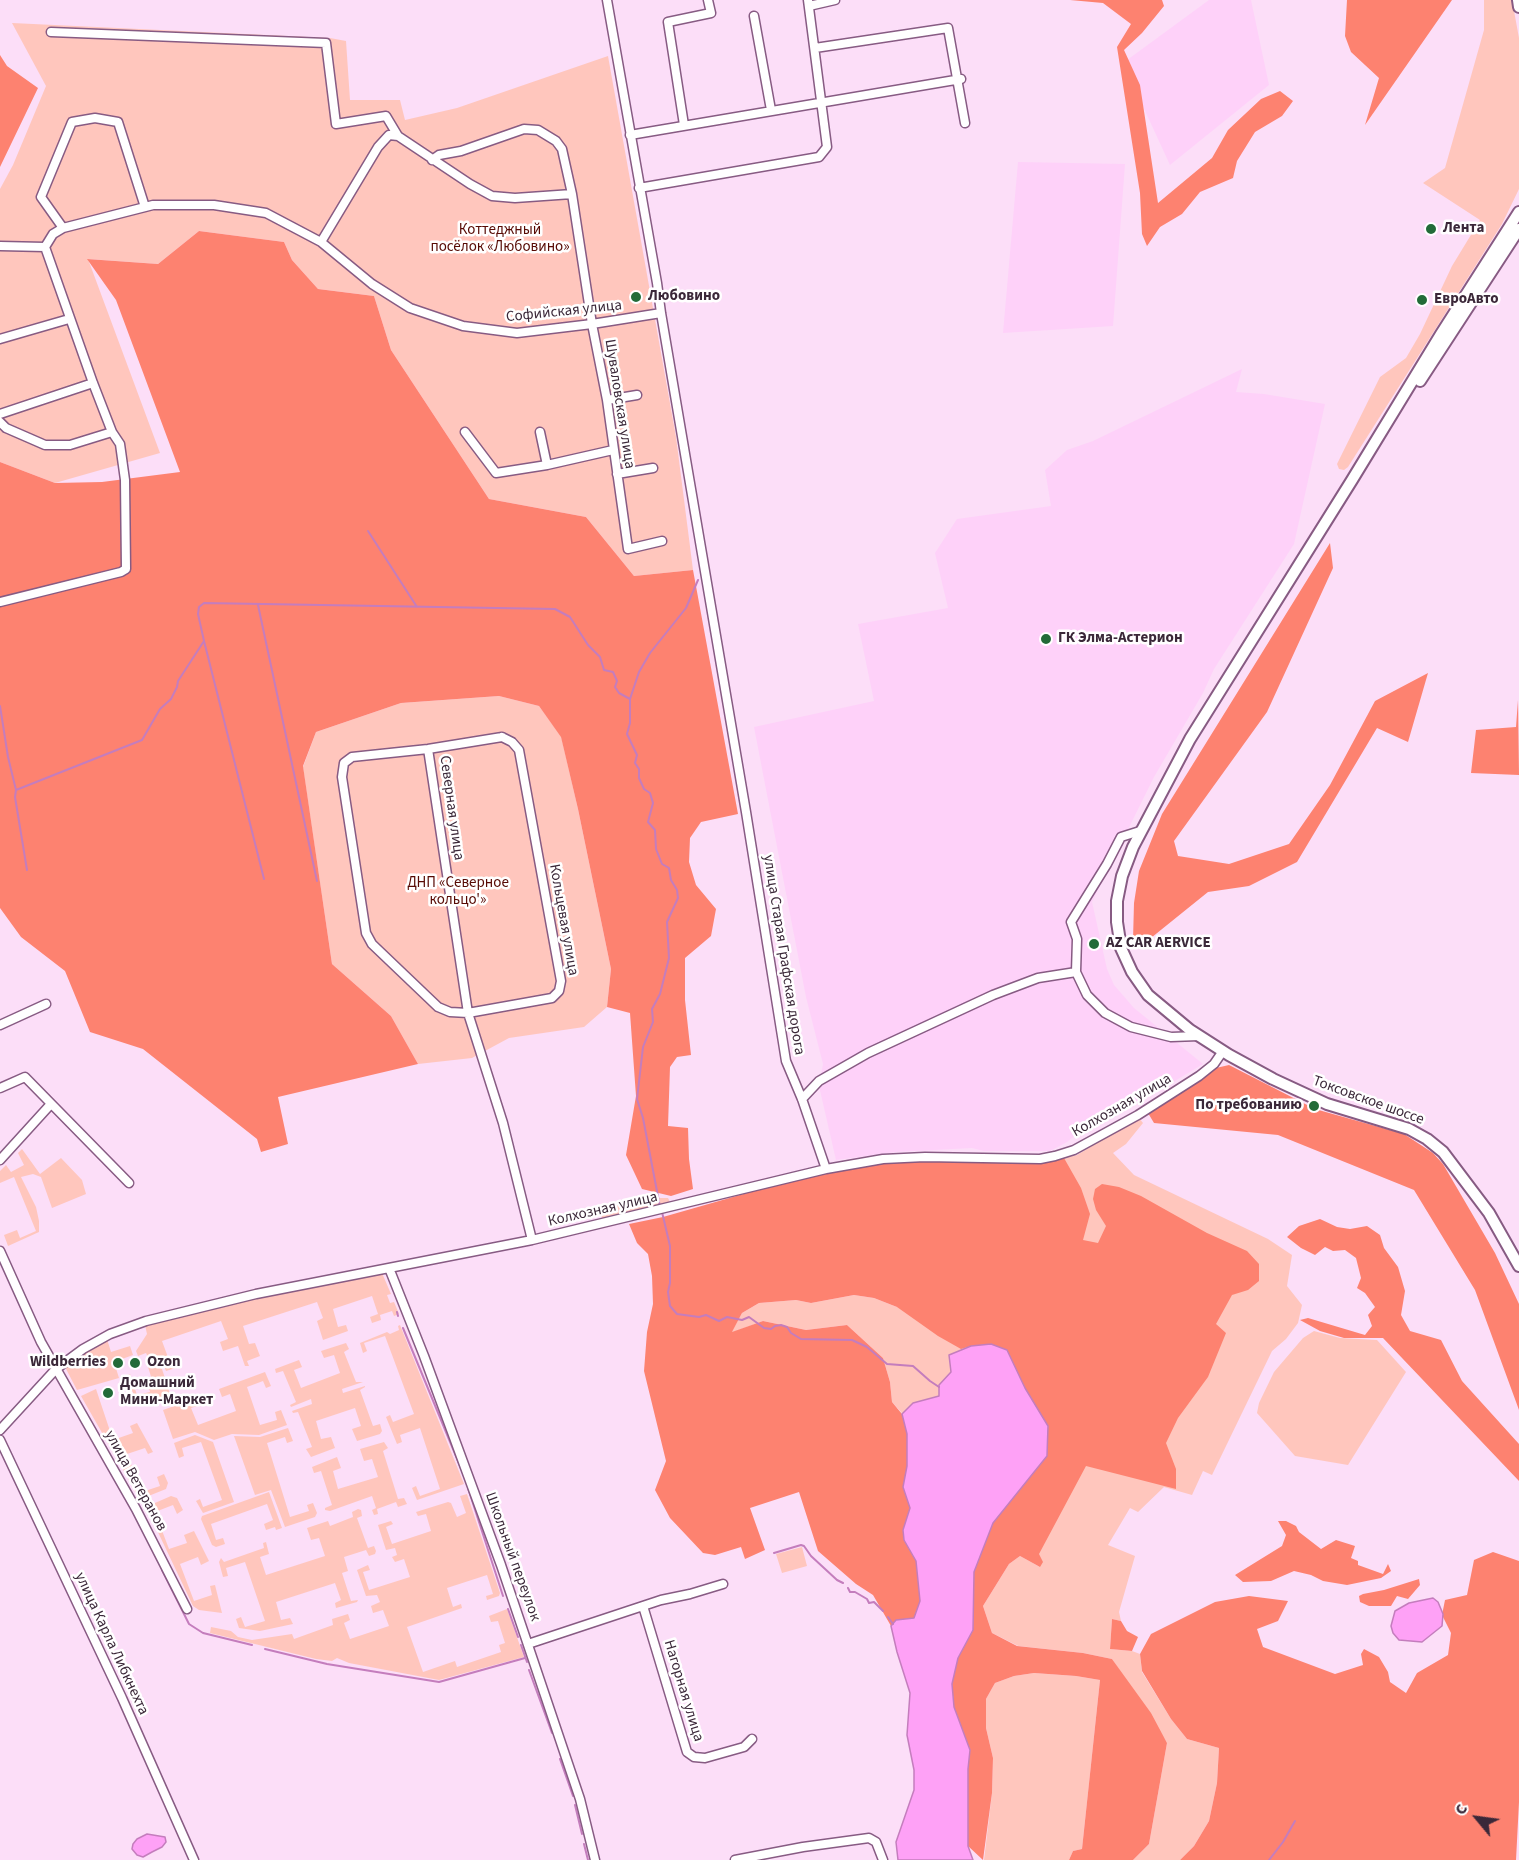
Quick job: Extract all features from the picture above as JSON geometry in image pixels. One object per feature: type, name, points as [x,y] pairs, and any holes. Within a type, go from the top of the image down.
[{"type":"main road","points":[[1518,0],[1519,8]]},
{"type":"main road","points":[[1352,480],[1441,334],[1514,229],[1519,204]]},
{"type":"main road","points":[[1352,480],[1449,339],[1507,249],[1519,212]]},
{"type":"main road","points":[[1507,249],[1519,238]]},
{"type":"main road","name":"Токсовское шоссе","points":[[1352,480],[1190,740],[1140,831],[1122,876],[1117,901],[1121,948],[1132,972],[1148,995],[1199,1036],[1223,1051],[1273,1079],[1327,1104],[1395,1124],[1427,1139],[1443,1152],[1465,1179],[1495,1222],[1519,1266]]},
{"type":"street","name":"улица Старая Графская дорога","points":[[607,0],[657,283],[786,1061],[802,1099],[826,1169]]},
{"type":"street","points":[[684,125],[668,22],[711,13],[708,0]]},
{"type":"street","points":[[639,188],[819,157],[827,147],[808,3],[835,0]]},
{"type":"street","points":[[754,16],[771,110]]},
{"type":"street","points":[[815,48],[948,28],[959,79],[965,123]]},
{"type":"street","points":[[51,32],[326,43],[336,124],[386,116],[398,136],[432,160],[492,196],[515,198],[572,194]]},
{"type":"street","points":[[630,135],[959,79]]},
{"type":"street","points":[[45,247],[53,234],[63,228],[41,197],[72,122],[95,118],[118,122],[145,207]]},
{"type":"street","name":"Шуваловская улица","points":[[432,160],[439,155],[461,151],[524,129],[538,130],[556,141],[562,149],[572,194],[592,324],[607,400],[628,549],[662,541]]},
{"type":"street","points":[[321,242],[378,147],[389,135],[398,136]]},
{"type":"street","name":"Софийская улица","points":[[63,228],[153,205],[214,205],[266,213],[321,242],[372,284],[410,308],[464,326],[517,333],[661,313]]},
{"type":"street","points":[[0,246],[45,247]]},
{"type":"street","points":[[0,602],[121,572],[126,568],[125,480],[120,444],[112,432],[93,383],[45,247]]},
{"type":"street","points":[[0,339],[69,319]]},
{"type":"street","points":[[0,414],[93,383]]},
{"type":"street","points":[[607,400],[637,396]]},
{"type":"street","points":[[0,422],[6,428],[45,445],[70,445],[112,432]]},
{"type":"street","points":[[465,432],[496,473],[547,465],[613,450]]},
{"type":"street","points":[[540,432],[547,465]]},
{"type":"street","points":[[617,474],[653,468]]},
{"type":"street","name":"Кольцевая улица","points":[[502,737],[512,742],[519,750],[561,981],[559,992],[552,998],[468,1013],[450,1012],[438,1007],[372,944],[366,933],[342,777],[344,763],[352,757],[428,749],[502,737]]},
{"type":"street","name":"Северная улица","points":[[428,749],[468,1013],[503,1123],[532,1240]]},
{"type":"street","points":[[1140,831],[1121,837],[1071,922],[1077,939],[1076,972],[1087,995],[1105,1013],[1131,1027],[1171,1037],[1199,1036]]},
{"type":"street","points":[[802,1099],[819,1082],[868,1053],[993,995],[1038,978],[1076,972]]},
{"type":"street","points":[[0,1025],[46,1004]]},
{"type":"street","name":"Колхозная улица","points":[[0,1430],[56,1369],[83,1349],[111,1334],[146,1321],[256,1294],[532,1240],[826,1169],[883,1159],[1054,1156],[1074,1150],[1138,1115],[1199,1076],[1214,1064],[1223,1051]]},
{"type":"street","points":[[0,1088],[24,1077],[129,1184]]},
{"type":"street","points":[[0,1160],[50,1105]]},
{"type":"street","name":"улица Ветеранов","points":[[0,1251],[40,1342],[136,1509],[187,1609]]},
{"type":"street","name":"Школьный переулок","points":[[389,1268],[424,1356],[528,1644],[580,1799],[595,1860]]},
{"type":"street","name":"улица Карла Либкнехта","points":[[0,1440],[110,1672],[194,1860]]},
{"type":"street","points":[[528,1644],[643,1606],[723,1584]]},
{"type":"street","name":"Нагорная улица","points":[[643,1606],[687,1752],[694,1757],[705,1758],[744,1747],[752,1739]]},
{"type":"street","points":[[735,1860],[803,1847],[869,1838],[876,1842],[883,1860]]},
{"type":"shaded area","points":[[1070,0],[1162,0],[1164,6],[1142,33],[1124,50],[1140,85],[1158,203],[1212,158],[1228,130],[1261,99],[1280,91],[1293,101],[1282,116],[1255,132],[1237,161],[1233,178],[1200,192],[1182,214],[1160,227],[1147,246],[1142,234],[1140,193],[1117,47],[1131,24],[1103,3]]},
{"type":"shaded area","points":[[1209,0],[1251,0],[1269,85],[1170,165],[1123,63]]},
{"type":"shaded area","points":[[1347,0],[1452,0],[1365,125],[1379,78],[1351,52],[1345,36]]},
{"type":"shaded area","points":[[0,55],[7,66],[38,88],[0,167]]},
{"type":"shaded area","points":[[1018,162],[1125,164],[1113,326],[1003,333]]},
{"type":"shaded area","points":[[199,231],[284,242],[292,260],[318,289],[374,296],[391,350],[489,499],[586,517],[634,576],[693,570],[738,814],[701,822],[690,838],[689,862],[696,885],[716,909],[711,936],[685,958],[685,1000],[691,1055],[677,1057],[670,1067],[668,1126],[688,1128],[693,1189],[671,1196],[642,1189],[626,1155],[636,1096],[630,1013],[607,1007],[611,969],[578,809],[561,737],[539,706],[499,696],[401,703],[316,732],[303,766],[332,964],[391,1016],[418,1064],[278,1097],[288,1144],[261,1152],[257,1139],[143,1049],[90,1032],[65,971],[21,937],[0,908],[0,462],[55,483],[102,482],[180,472],[116,300],[87,259],[158,264]]},
{"type":"shaded area","points":[[1242,369],[1236,392],[1325,404],[1294,544],[1214,669],[1203,693],[1154,777],[1092,902],[1107,969],[1114,985],[1134,1008],[1203,1064],[1130,1108],[1095,1124],[1092,1122],[1067,1142],[1050,1151],[984,1151],[972,1148],[896,1152],[836,1160],[819,1086],[823,1064],[806,997],[754,727],[874,701],[858,624],[948,608],[935,553],[957,519],[1051,506],[1045,470],[1067,450],[1093,441]]},
{"type":"shaded area","points":[[1330,543],[1333,568],[1267,712],[1174,841],[1178,856],[1229,864],[1289,844],[1330,785],[1375,701],[1428,673],[1408,742],[1377,728],[1297,862],[1249,886],[1208,892],[1141,946],[1133,940],[1134,903],[1139,871],[1162,814]]},
{"type":"shaded area","points":[[1518,700],[1519,775],[1471,773],[1476,730],[1516,727]]},
{"type":"shaded area","points":[[1229,1065],[1315,1109],[1404,1134],[1433,1153],[1443,1164],[1495,1253],[1519,1304],[1519,1410],[1475,1290],[1414,1190],[1278,1135],[1154,1123],[1148,1113],[1216,1068]]},
{"type":"shaded area","points":[[1064,1158],[1081,1188],[1090,1214],[1083,1240],[1098,1243],[1106,1226],[1096,1210],[1093,1199],[1095,1189],[1102,1184],[1119,1187],[1247,1251],[1259,1264],[1259,1281],[1248,1290],[1232,1295],[1216,1324],[1226,1333],[1208,1377],[1178,1418],[1166,1443],[1176,1469],[1176,1489],[1086,1466],[1039,1554],[1043,1562],[1040,1567],[1020,1556],[1009,1564],[983,1606],[992,1633],[1017,1646],[1083,1653],[1112,1659],[1151,1713],[1167,1743],[1149,1844],[1133,1860],[1069,1860],[1073,1851],[1082,1849],[1100,1680],[1034,1673],[1014,1676],[995,1683],[986,1699],[986,1728],[993,1758],[992,1793],[983,1860],[968,1846],[970,1750],[954,1707],[952,1684],[958,1658],[973,1630],[974,1572],[993,1523],[1047,1456],[1025,1388],[1007,1350],[971,1346],[961,1349],[897,1307],[874,1298],[854,1295],[811,1303],[796,1300],[759,1303],[742,1313],[732,1332],[763,1321],[806,1330],[847,1325],[883,1358],[890,1382],[892,1402],[902,1414],[907,1434],[907,1466],[903,1487],[910,1508],[903,1530],[904,1540],[916,1561],[920,1601],[914,1618],[896,1620],[891,1626],[873,1595],[856,1584],[818,1551],[799,1492],[750,1508],[765,1550],[745,1559],[741,1547],[715,1555],[703,1553],[670,1518],[655,1490],[666,1461],[644,1371],[647,1332],[653,1304],[652,1276],[648,1254],[637,1243],[629,1224],[663,1217],[796,1179],[882,1163],[928,1160],[1045,1163]]},
{"type":"shaded area","points":[[1320,1219],[1337,1227],[1350,1229],[1367,1226],[1380,1235],[1384,1248],[1398,1267],[1405,1291],[1401,1315],[1410,1331],[1441,1340],[1462,1381],[1519,1444],[1519,1481],[1383,1338],[1344,1338],[1320,1331],[1300,1320],[1308,1318],[1365,1335],[1372,1326],[1368,1315],[1375,1307],[1365,1293],[1357,1288],[1361,1278],[1356,1258],[1345,1250],[1333,1251],[1325,1247],[1315,1255],[1287,1237],[1299,1226]]},
{"type":"shaded area","points":[[991,1344],[1007,1350],[1025,1388],[1048,1426],[1047,1456],[993,1523],[974,1572],[973,1630],[958,1658],[952,1684],[954,1707],[970,1750],[968,1846],[973,1860],[898,1860],[896,1842],[914,1790],[914,1770],[907,1735],[910,1693],[891,1626],[896,1620],[914,1618],[920,1601],[916,1561],[904,1540],[903,1530],[910,1508],[903,1487],[907,1466],[907,1434],[902,1414],[913,1403],[939,1396],[939,1385],[951,1372],[949,1355],[971,1346]]},
{"type":"shaded area","points":[[1278,1521],[1286,1521],[1296,1526],[1299,1532],[1321,1549],[1336,1540],[1355,1546],[1351,1558],[1358,1561],[1358,1565],[1383,1574],[1388,1564],[1391,1571],[1381,1578],[1347,1585],[1323,1581],[1294,1571],[1271,1581],[1243,1582],[1235,1575],[1282,1546],[1286,1535]]},
{"type":"shaded area","points":[[1493,1552],[1519,1561],[1519,1802],[1516,1860],[1180,1860],[1194,1846],[1209,1821],[1217,1783],[1219,1748],[1187,1739],[1171,1719],[1142,1671],[1140,1654],[1151,1634],[1215,1602],[1249,1596],[1288,1601],[1278,1621],[1257,1629],[1263,1647],[1335,1674],[1363,1665],[1361,1654],[1364,1649],[1379,1657],[1388,1672],[1390,1682],[1406,1693],[1417,1673],[1448,1655],[1451,1633],[1442,1615],[1445,1600],[1467,1595],[1474,1560]]},
{"type":"shaded area","points":[[1419,1579],[1420,1585],[1408,1599],[1397,1596],[1391,1606],[1369,1606],[1360,1602],[1359,1596],[1363,1594]]},
{"type":"shaded area","points":[[1433,1598],[1438,1602],[1443,1614],[1442,1626],[1422,1642],[1399,1640],[1391,1626],[1395,1611],[1409,1603]]},
{"type":"shaded area","points":[[1112,1619],[1121,1621],[1127,1631],[1138,1637],[1132,1651],[1110,1649]]},
{"type":"shaded area","points":[[147,1834],[165,1837],[166,1842],[162,1847],[143,1857],[137,1855],[132,1849],[137,1839]]},
{"type":"green space","points":[[1484,0],[1512,0],[1519,38],[1519,189],[1502,224],[1348,467],[1344,470],[1339,469],[1337,464],[1380,377],[1406,358],[1452,266],[1480,220],[1423,183],[1445,168],[1484,30]]},
{"type":"green space","name":"Коттеджный посёлок «Любовино»","points":[[12,23],[330,38],[346,41],[350,100],[400,100],[405,120],[457,108],[608,56],[676,437],[693,570],[634,576],[586,517],[489,499],[391,350],[374,296],[318,289],[292,260],[284,242],[199,231],[158,264],[88,259],[160,453],[55,483],[0,462],[0,189],[13,165],[46,86]]},
{"type":"green space","name":"ДНП «Северное кольцо'»","points":[[499,696],[539,706],[561,736],[611,969],[607,1007],[584,1027],[509,1038],[472,1058],[418,1064],[391,1016],[332,964],[303,767],[316,732],[401,703]]},
{"type":"green space","points":[[1139,1118],[1143,1123],[1126,1144],[1113,1153],[1134,1175],[1268,1239],[1292,1255],[1287,1286],[1302,1305],[1298,1323],[1286,1339],[1272,1351],[1212,1475],[1203,1471],[1192,1495],[1164,1487],[1138,1512],[1130,1508],[1108,1545],[1135,1556],[1119,1612],[1121,1621],[1112,1619],[1110,1649],[1140,1654],[1142,1672],[1171,1719],[1187,1739],[1219,1748],[1217,1783],[1209,1821],[1194,1846],[1180,1860],[1133,1860],[1149,1844],[1167,1743],[1112,1659],[1083,1653],[1018,1646],[992,1633],[983,1606],[1009,1564],[1020,1556],[1040,1567],[892,1402],[890,1382],[883,1358],[847,1325],[806,1330],[763,1321],[731,1333],[742,1313],[759,1303],[796,1300],[811,1303],[854,1295],[874,1298],[897,1307],[1030,1163],[1077,1155]]},
{"type":"green space","points":[[22,1149],[40,1174],[61,1158],[82,1180],[86,1194],[52,1208],[41,1177],[33,1174],[21,1177],[36,1207],[39,1232],[8,1246],[4,1235],[17,1230],[20,1238],[36,1231],[14,1177],[0,1183],[0,1171],[6,1165],[11,1172],[24,1165],[18,1153]]},
{"type":"green space","points":[[652,1198],[668,1198],[671,1204],[602,1219],[601,1210]]},
{"type":"green space","points":[[382,1273],[391,1294],[387,1295],[390,1303],[394,1302],[399,1314],[394,1316],[392,1311],[380,1315],[381,1320],[372,1323],[370,1317],[378,1314],[372,1296],[333,1309],[338,1327],[346,1325],[348,1331],[323,1340],[317,1321],[323,1318],[317,1302],[243,1326],[249,1344],[255,1343],[260,1356],[247,1361],[249,1366],[245,1366],[238,1346],[223,1351],[220,1342],[228,1339],[221,1321],[162,1341],[169,1360],[179,1357],[182,1366],[166,1371],[161,1359],[152,1362],[150,1353],[149,1359],[146,1353],[138,1356],[136,1351],[147,1334],[145,1325],[255,1298]]},
{"type":"green space","points":[[400,1325],[464,1484],[417,1500],[412,1488],[416,1486],[420,1496],[440,1489],[420,1428],[400,1435],[402,1442],[397,1444],[386,1417],[390,1415],[393,1422],[414,1414],[385,1336],[364,1343],[367,1351],[363,1353],[360,1343],[387,1332],[390,1334],[399,1330]]},
{"type":"green space","points":[[1314,1331],[1340,1338],[1377,1340],[1406,1372],[1348,1465],[1295,1456],[1257,1413],[1259,1403],[1274,1372],[1303,1338]]},
{"type":"green space","points":[[107,1339],[111,1352],[130,1346],[133,1355],[114,1362],[119,1378],[77,1390],[65,1367],[84,1352]]},
{"type":"green space","points":[[346,1343],[349,1349],[344,1352],[356,1382],[363,1382],[342,1389],[343,1393],[365,1386],[360,1390],[373,1426],[380,1424],[382,1431],[380,1434],[357,1441],[352,1429],[361,1426],[355,1408],[316,1421],[321,1439],[331,1437],[335,1448],[311,1457],[306,1449],[312,1447],[298,1412],[293,1413],[292,1411],[312,1404],[311,1399],[291,1407],[290,1405],[296,1402],[283,1371],[276,1373],[275,1369],[299,1360],[302,1367],[294,1370],[301,1388],[340,1373],[334,1355],[324,1358],[321,1351]]},
{"type":"green space","points":[[155,1365],[162,1369],[170,1394],[141,1405],[125,1376],[130,1374],[137,1395],[150,1392],[149,1388],[154,1386],[148,1367]]},
{"type":"green space","points":[[265,1372],[271,1386],[266,1388],[263,1381],[247,1387],[260,1425],[277,1420],[275,1412],[281,1410],[287,1425],[259,1435],[232,1434],[214,1440],[195,1432],[173,1439],[163,1410],[194,1399],[197,1406],[191,1408],[198,1425],[236,1411],[230,1394],[222,1397],[219,1389]]},
{"type":"green space","points":[[96,1389],[113,1440],[133,1433],[130,1426],[137,1423],[153,1452],[148,1454],[145,1448],[127,1454],[142,1492],[160,1486],[157,1477],[164,1474],[168,1483],[166,1489],[146,1497],[137,1494],[81,1396]]},
{"type":"green space","points":[[288,1428],[293,1441],[287,1443],[285,1437],[267,1443],[290,1517],[309,1511],[307,1505],[313,1503],[317,1513],[315,1517],[285,1527],[271,1490],[255,1495],[234,1436],[260,1437]]},
{"type":"green space","points":[[195,1435],[213,1442],[234,1502],[203,1513],[196,1501],[200,1499],[203,1507],[222,1500],[201,1442],[182,1448],[184,1456],[179,1458],[174,1443]]},
{"type":"green space","points":[[384,1442],[388,1448],[383,1451],[398,1499],[404,1498],[407,1504],[398,1507],[396,1502],[377,1509],[378,1514],[374,1515],[372,1510],[376,1508],[372,1496],[330,1511],[325,1510],[332,1505],[321,1471],[314,1473],[312,1467],[337,1457],[341,1468],[333,1471],[338,1489],[378,1477],[372,1459],[364,1461],[360,1449]]},
{"type":"green space","points":[[269,1492],[282,1528],[276,1530],[275,1527],[266,1530],[264,1524],[273,1520],[267,1504],[211,1524],[216,1540],[223,1538],[225,1544],[216,1547],[212,1545],[201,1519],[202,1516]]},
{"type":"green space","points":[[467,1494],[500,1593],[499,1596],[487,1600],[486,1596],[493,1594],[487,1575],[447,1588],[453,1607],[461,1604],[462,1608],[407,1627],[423,1672],[455,1661],[457,1667],[501,1652],[499,1645],[505,1643],[498,1621],[491,1622],[489,1616],[507,1609],[524,1657],[439,1680],[349,1663],[337,1658],[332,1661],[316,1659],[210,1633],[211,1627],[231,1631],[238,1637],[252,1640],[292,1634],[294,1639],[333,1625],[332,1619],[348,1614],[350,1620],[344,1623],[350,1639],[389,1626],[383,1610],[373,1613],[371,1606],[380,1602],[377,1595],[366,1596],[357,1570],[368,1565],[370,1570],[363,1572],[369,1590],[410,1577],[404,1559],[395,1562],[392,1557],[397,1555],[395,1548],[386,1550],[378,1525],[391,1521],[393,1524],[386,1527],[392,1544],[431,1531],[426,1514],[418,1516],[416,1512],[448,1502],[451,1503],[457,1517],[466,1513],[460,1496]]},
{"type":"green space","points":[[171,1496],[177,1498],[183,1510],[177,1514],[173,1505],[155,1512],[169,1549],[187,1543],[184,1535],[194,1531],[209,1561],[201,1565],[198,1557],[180,1564],[194,1601],[212,1595],[210,1586],[215,1585],[222,1613],[199,1610],[193,1606],[147,1509],[148,1506]]},
{"type":"green space","points":[[361,1510],[362,1516],[357,1518],[368,1548],[374,1546],[376,1551],[375,1554],[369,1556],[366,1550],[344,1557],[348,1571],[342,1573],[351,1601],[358,1600],[357,1602],[336,1608],[335,1603],[341,1600],[335,1583],[276,1602],[281,1620],[290,1618],[293,1624],[260,1631],[239,1628],[236,1619],[241,1617],[245,1627],[265,1621],[245,1562],[226,1568],[228,1576],[223,1577],[219,1562],[221,1558],[224,1562],[264,1548],[263,1543],[266,1542],[269,1554],[260,1557],[266,1575],[325,1556],[319,1538],[311,1540],[307,1528],[328,1521],[330,1526],[353,1517],[352,1512]]},
{"type":"green space","points":[[802,1547],[807,1566],[782,1573],[776,1554]]},
{"type":"green space","points":[[1034,1673],[1100,1680],[1082,1849],[1073,1851],[1069,1860],[984,1860],[992,1793],[993,1758],[986,1728],[986,1699],[995,1683],[1014,1676]]},
{"type":"waterway","points":[[368,531],[417,607]]},
{"type":"waterway","points":[[630,699],[639,672],[650,653],[686,608],[698,580]]},
{"type":"waterway","points":[[264,879],[204,641],[198,614],[199,607],[204,603],[555,609],[570,617],[588,645],[600,657],[604,670],[613,672],[617,681],[615,687],[619,693],[630,699],[630,723],[627,734],[637,755],[635,763],[639,769],[639,778],[644,789],[650,793],[653,803],[648,822],[655,830],[656,849],[662,864],[669,868],[671,880],[677,890],[678,898],[667,922],[669,958],[660,994],[652,1009],[653,1022],[643,1047],[637,1099],[643,1118],[660,1207]]},
{"type":"waterway","points":[[258,605],[317,881]]},
{"type":"waterway","points":[[27,870],[15,797],[16,790],[142,740],[160,709],[171,699],[178,681],[204,641]]},
{"type":"waterway","points":[[0,706],[16,790]]},
{"type":"waterway","points":[[662,1212],[670,1246],[668,1292],[670,1306],[677,1314],[699,1317],[706,1315],[719,1321],[727,1317],[742,1320],[749,1317],[764,1328],[771,1329],[781,1325],[787,1327],[791,1333],[801,1339],[852,1340],[867,1347],[887,1364],[913,1366],[939,1387]]},
{"type":"waterway","points":[[397,1312],[398,1316]]},
{"type":"waterway","points":[[403,1328],[465,1478]]},
{"type":"waterway","points":[[468,1488],[503,1596]]},
{"type":"waterway","points":[[774,1553],[804,1546],[811,1556],[843,1583]]},
{"type":"waterway","points":[[162,1570],[189,1624],[203,1633],[252,1645]]},
{"type":"waterway","points":[[848,1588],[850,1592],[855,1592],[867,1599],[869,1603],[874,1602],[883,1611]]},
{"type":"waterway","points":[[508,1609],[518,1637]]},
{"type":"waterway","points":[[888,1617],[893,1624]]},
{"type":"waterway","points":[[521,1645],[527,1662]]},
{"type":"waterway","points":[[265,1649],[327,1664],[439,1682],[525,1658]]},
{"type":"waterway","points":[[529,1670],[552,1733]]},
{"type":"waterway","points":[[560,1759],[573,1796]]},
{"type":"waterway","points":[[575,1805],[582,1834]]},
{"type":"waterway","points":[[1269,1860],[1295,1821]]},
{"type":"waterway","points":[[584,1844],[588,1860]]},
{"type":"place","name":"Лента","points":[[1431,229]]},
{"type":"place","name":"Любовино","points":[[636,297]]},
{"type":"place","name":"ЕвроАвто","points":[[1422,300]]},
{"type":"place","name":"ГК Элма-Астерион","points":[[1046,639]]},
{"type":"place","name":"AZ CAR AERVICE","points":[[1094,944]]},
{"type":"place","name":"По требованию","points":[[1314,1106]]},
{"type":"place","name":"Wildberries","points":[[118,1363]]},
{"type":"place","name":"Ozon","points":[[135,1363]]},
{"type":"place","name":"Домашний Мини-Маркет","points":[[108,1393]]}]
